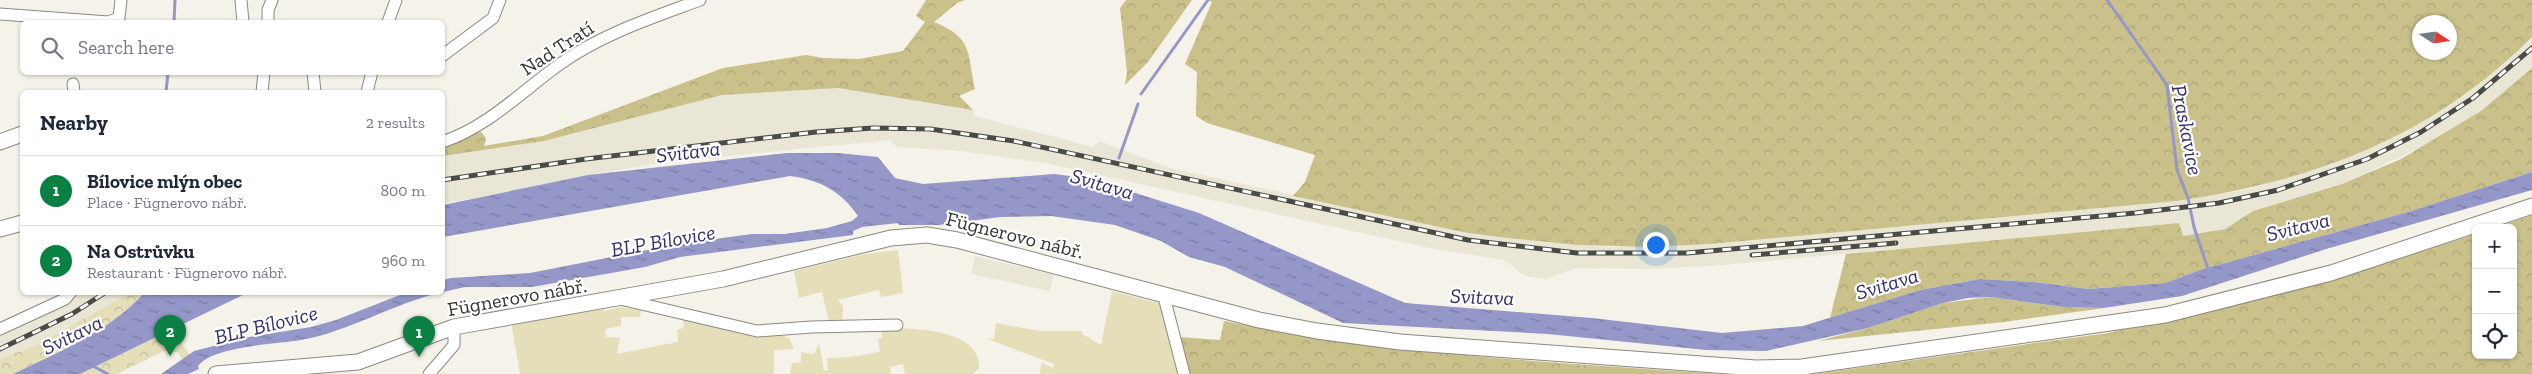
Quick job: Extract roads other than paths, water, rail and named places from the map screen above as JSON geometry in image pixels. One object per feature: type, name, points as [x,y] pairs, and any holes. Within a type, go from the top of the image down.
[{"type":"street","points":[[114,20],[119,18],[121,0]]},
{"type":"street","points":[[241,0],[243,20]]},
{"type":"street","points":[[268,20],[268,10],[272,0]]},
{"type":"street","points":[[389,20],[396,0]]},
{"type":"street","points":[[445,54],[493,18],[500,0]]},
{"type":"street","name":"Nad Tratí","points":[[445,140],[492,117],[561,63],[598,41],[700,0]]},
{"type":"street","points":[[0,14],[81,20]]},
{"type":"street","points":[[313,75],[315,90]]},
{"type":"street","points":[[368,90],[371,75]]},
{"type":"street","points":[[0,142],[20,135]]},
{"type":"street","name":"Fügnerovo nábř.","points":[[216,374],[358,362],[454,327],[620,299],[723,279],[880,240],[927,235],[946,237],[1259,320],[1340,334],[1400,342],[1756,368],[1802,367],[2165,315],[2331,274],[2532,206]]},
{"type":"street","points":[[0,228],[20,223]]},
{"type":"street","points":[[1163,293],[1184,374]]},
{"type":"street","points":[[0,329],[64,299],[68,295]]},
{"type":"street","name":"Fügnerovo nábř.","points":[[620,299],[757,331],[812,326],[897,325]]},
{"type":"street","points":[[429,374],[454,345],[454,327]]},
{"type":"water","name":"Svitava","points":[[787,153],[838,153],[878,157],[895,178],[923,184],[1054,174],[1070,176],[1110,185],[1199,213],[1405,303],[1592,318],[1722,333],[1803,326],[1920,290],[1980,279],[2034,282],[2089,289],[2165,283],[2200,270],[2411,211],[2532,172],[2532,190],[2326,249],[2182,296],[2104,308],[2063,307],[1991,297],[1968,298],[1943,303],[1868,328],[1766,351],[1706,350],[1548,334],[1343,323],[1225,267],[1189,257],[1161,241],[1115,225],[1051,216],[1001,217],[939,225],[899,225],[898,223],[862,227],[853,231],[853,235],[680,257],[645,267],[532,287],[465,287],[445,292],[445,280],[451,278],[530,273],[678,244],[752,234],[785,234],[827,228],[852,221],[858,216],[837,193],[829,188],[811,180],[790,176],[445,237],[445,205],[588,175]]},
{"type":"water","points":[[142,295],[243,295],[80,374],[13,374],[83,340],[116,319]]},
{"type":"water","points":[[400,295],[432,295],[336,331],[301,340],[231,350],[206,359],[198,366],[199,369],[188,374],[161,374],[194,351],[249,337],[311,327],[336,320]]},
{"type":"waterway","points":[[174,20],[175,0]]},
{"type":"waterway","points":[[1141,94],[1208,0]]},
{"type":"waterway","name":"Praskavice","points":[[2107,0],[2167,85],[2177,170],[2188,198],[2194,227],[2209,272]]},
{"type":"waterway","points":[[166,90],[168,75]]},
{"type":"waterway","points":[[1119,158],[1138,104]]},
{"type":"waterway","points":[[91,365],[108,374]]},
{"type":"railway","points":[[445,180],[586,159],[816,132],[873,128],[930,129],[1014,141],[1468,240],[1577,253],[1687,253],[2135,213],[2219,203],[2278,190],[2367,159],[2421,132],[2473,98],[2532,48]]},
{"type":"railway","points":[[1752,255],[1896,243]]},
{"type":"railway","points":[[0,349],[72,314],[101,295]]},
{"type":"place","name":"Na Ostrůvku","points":[[170,356]]},
{"type":"place","name":"Bílovice mlýn obec","points":[[419,357]]},
{"type":"water label","name":"BLP Bílovice","points":[[663,241]]},
{"type":"water label","name":"BLP Bílovice","points":[[266,325]]}]
